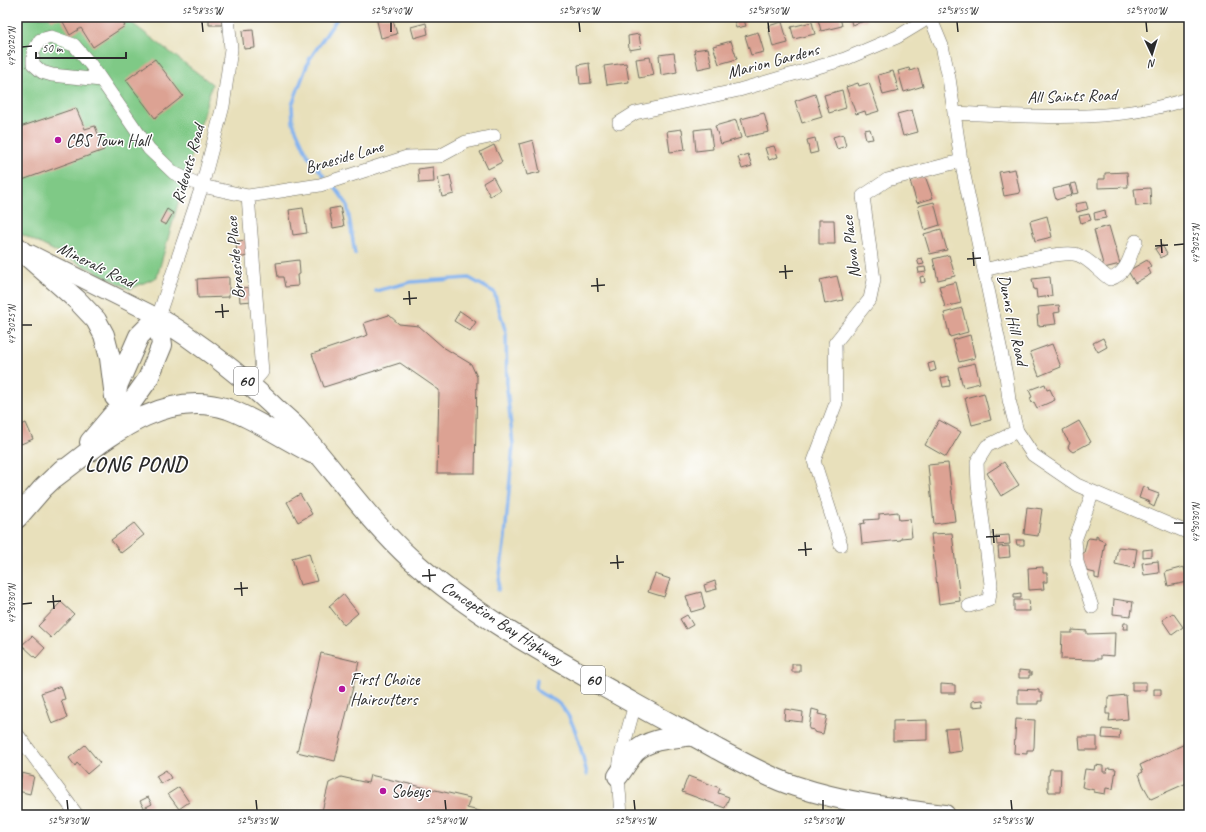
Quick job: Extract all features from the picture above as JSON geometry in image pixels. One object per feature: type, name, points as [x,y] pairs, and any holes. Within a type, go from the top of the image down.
[{"type":"main road","points":[[17,246],[78,300],[96,320],[104,335],[110,358],[114,407]]},
{"type":"main road","name":"Conception Bay Highway","points":[[158,317],[186,334],[251,385],[295,426],[364,510],[412,560],[441,584],[514,634],[635,704],[764,774],[817,793],[867,804],[945,815]]},
{"type":"main road","points":[[17,518],[43,488],[90,442],[114,407],[118,384],[139,336],[158,317]]},
{"type":"main road","points":[[54,478],[131,422],[172,407],[192,404],[212,405],[243,415],[322,459]]},
{"type":"main road","points":[[618,776],[629,760],[643,746],[663,739],[693,735]]},
{"type":"street","name":"Rideouts Road","points":[[158,317],[202,186],[223,106],[230,49],[228,17]]},
{"type":"street","name":"Dunns Hill Road","points":[[930,17],[942,46],[961,161],[1006,375],[1009,400],[1017,431],[1033,455],[1077,485],[1189,533]]},
{"type":"street","name":"Marion Gardens","points":[[619,123],[635,113],[739,90],[845,59],[897,37],[930,17]]},
{"type":"street","name":"Braeside Lane","points":[[101,80],[52,75],[42,72],[33,64],[33,52],[40,40],[51,36],[74,45],[91,65],[149,149],[174,173],[202,186],[248,196],[320,185],[407,157],[440,156],[466,142],[494,136]]},
{"type":"street","name":"All Saints Road","points":[[954,113],[1076,116],[1124,113],[1152,109],[1189,98]]},
{"type":"street","name":"Nova Place","points":[[841,545],[814,461],[836,403],[835,343],[870,300],[874,280],[863,196],[887,180],[961,161]]},
{"type":"street","name":"Braeside Place","points":[[248,196],[262,372],[251,385]]},
{"type":"street","points":[[984,270],[1058,254],[1077,254],[1093,263],[1101,273],[1110,279],[1117,277],[1126,269],[1136,241]]},
{"type":"street","name":"Minerals Road","points":[[17,246],[158,317]]},
{"type":"street","points":[[969,606],[989,600],[991,584],[978,485],[977,462],[986,446],[1017,431]]},
{"type":"street","points":[[1092,606],[1077,562],[1076,540],[1093,492]]},
{"type":"street","points":[[621,815],[618,776],[624,742],[635,704]]},
{"type":"street","points":[[17,734],[77,815]]},
{"type":"green space","points":[[17,17],[128,17],[133,24],[212,84],[157,277],[130,289],[17,232]]},
{"type":"building","points":[[49,17],[120,17],[125,26],[93,47],[81,28],[70,35],[61,18],[52,20]]},
{"type":"building","points":[[209,17],[222,17],[222,25],[209,25]]},
{"type":"building","points":[[376,17],[392,17],[397,34],[381,38]]},
{"type":"building","points":[[733,17],[743,17],[746,26],[736,28]]},
{"type":"building","points":[[825,17],[840,17],[842,26],[821,31],[818,19]]},
{"type":"building","points":[[850,17],[867,17],[867,20],[852,25]]},
{"type":"building","points":[[782,22],[788,43],[773,47],[768,26]]},
{"type":"building","points":[[812,22],[815,34],[794,39],[791,27]]},
{"type":"building","points":[[426,23],[428,34],[414,38],[411,27]]},
{"type":"building","points":[[253,30],[255,48],[244,49],[242,31]]},
{"type":"building","points":[[758,32],[764,52],[751,55],[745,36]]},
{"type":"building","points":[[639,34],[641,48],[629,50],[628,36]]},
{"type":"building","points":[[731,41],[737,59],[719,64],[713,46]]},
{"type":"building","points":[[708,48],[712,66],[698,69],[694,50]]},
{"type":"building","points":[[674,53],[677,72],[661,75],[659,55]]},
{"type":"building","points":[[650,57],[654,75],[639,78],[636,59]]},
{"type":"building","points":[[155,59],[183,96],[155,118],[126,80]]},
{"type":"building","points":[[589,63],[591,83],[580,84],[578,65]]},
{"type":"building","points":[[626,63],[629,82],[607,85],[604,66]]},
{"type":"building","points":[[909,68],[910,71],[918,68],[923,86],[904,92],[898,71]]},
{"type":"building","points":[[893,71],[899,91],[883,95],[878,75]]},
{"type":"building","points":[[858,83],[859,86],[869,83],[879,111],[866,115],[865,111],[856,114],[846,87]]},
{"type":"building","points":[[842,90],[846,108],[829,113],[824,95]]},
{"type":"building","points":[[815,94],[822,117],[802,123],[795,101]]},
{"type":"building","name":"CBS Town Hall","points":[[76,108],[85,129],[95,126],[104,150],[17,182],[17,128]]},
{"type":"building","points":[[912,110],[918,132],[903,136],[897,114]]},
{"type":"building","points":[[764,113],[769,132],[746,137],[741,119]]},
{"type":"building","points":[[736,120],[741,138],[721,144],[715,126]]},
{"type":"building","points":[[710,128],[713,149],[696,151],[694,130]]},
{"type":"building","points":[[682,129],[685,150],[670,152],[667,131]]},
{"type":"building","points":[[870,129],[873,139],[866,140],[864,130]]},
{"type":"building","points":[[843,134],[846,146],[837,149],[833,137]]},
{"type":"building","points":[[815,138],[818,152],[810,154],[807,140]]},
{"type":"building","points":[[533,140],[540,172],[527,175],[519,144]]},
{"type":"building","points":[[494,145],[502,162],[488,169],[480,152]]},
{"type":"building","points":[[774,146],[778,157],[769,160],[765,148]]},
{"type":"building","points":[[748,154],[752,166],[742,169],[738,157]]},
{"type":"building","points":[[433,167],[434,182],[419,183],[418,169]]},
{"type":"building","points":[[1015,169],[1020,193],[1004,196],[999,172]]},
{"type":"building","points":[[1127,172],[1128,187],[1098,188],[1098,179],[1105,179],[1105,173]]},
{"type":"building","points":[[450,175],[454,194],[442,197],[438,178]]},
{"type":"building","points":[[925,176],[933,198],[917,203],[910,181]]},
{"type":"building","points":[[493,177],[500,190],[490,196],[483,183]]},
{"type":"building","points":[[1076,183],[1079,193],[1073,194],[1070,184]]},
{"type":"building","points":[[1069,185],[1072,195],[1056,200],[1053,189]]},
{"type":"building","points":[[1150,188],[1151,205],[1136,206],[1134,189]]},
{"type":"building","points":[[934,202],[940,225],[924,230],[918,206]]},
{"type":"building","points":[[1086,202],[1088,209],[1077,212],[1075,204]]},
{"type":"building","points":[[340,207],[344,226],[333,228],[329,209]]},
{"type":"building","points":[[303,208],[307,233],[293,235],[289,210]]},
{"type":"building","points":[[167,209],[173,213],[166,225],[160,222]]},
{"type":"building","points":[[1105,210],[1106,218],[1095,220],[1094,213]]},
{"type":"building","points":[[1089,214],[1091,220],[1081,223],[1079,216]]},
{"type":"building","points":[[1047,216],[1052,237],[1035,241],[1030,221]]},
{"type":"building","points":[[819,220],[834,220],[835,244],[819,244]]},
{"type":"building","points":[[1109,226],[1120,264],[1104,268],[1094,230]]},
{"type":"building","points":[[941,229],[947,250],[930,254],[924,234]]},
{"type":"building","points":[[248,240],[249,256],[237,258],[236,241]]},
{"type":"building","points":[[1162,245],[1167,254],[1161,258],[1155,249]]},
{"type":"building","points":[[949,255],[955,276],[938,280],[933,259]]},
{"type":"building","points":[[922,258],[924,264],[919,265],[917,259]]},
{"type":"building","points":[[299,260],[300,274],[297,275],[298,286],[285,287],[283,277],[278,277],[276,263]]},
{"type":"building","points":[[1147,260],[1151,266],[1148,268],[1151,274],[1135,283],[1128,271]]},
{"type":"building","points":[[925,267],[926,272],[919,273],[918,268]]},
{"type":"building","points":[[837,276],[843,300],[825,304],[820,280]]},
{"type":"building","points":[[924,276],[925,282],[921,283],[920,277]]},
{"type":"building","points":[[229,277],[229,297],[198,298],[197,279]]},
{"type":"building","points":[[1050,277],[1052,296],[1037,298],[1036,289],[1034,290],[1032,279]]},
{"type":"building","points":[[956,282],[961,303],[945,307],[939,286]]},
{"type":"building","points":[[253,287],[253,301],[240,302],[239,288]]},
{"type":"building","points":[[1059,305],[1060,312],[1054,313],[1056,324],[1038,326],[1038,307]]},
{"type":"building","points":[[962,308],[968,332],[950,337],[944,313]]},
{"type":"building","points":[[460,311],[476,322],[470,331],[454,321]]},
{"type":"building","points":[[389,315],[399,324],[419,326],[443,347],[471,364],[477,377],[475,473],[437,473],[439,390],[400,363],[324,387],[312,354],[368,335],[364,323]]},
{"type":"building","points":[[970,335],[975,358],[959,362],[953,340]]},
{"type":"building","points":[[1103,338],[1107,347],[1098,352],[1093,343]]},
{"type":"building","points":[[1052,344],[1061,367],[1039,376],[1030,352]]},
{"type":"building","points":[[934,362],[936,370],[930,372],[928,364]]},
{"type":"building","points":[[975,363],[980,383],[963,387],[958,367]]},
{"type":"building","points":[[949,376],[950,386],[943,387],[941,378]]},
{"type":"building","points":[[1045,384],[1047,390],[1050,389],[1055,400],[1037,408],[1034,402],[1032,403],[1030,398],[1032,397],[1029,390]]},
{"type":"building","points":[[984,393],[991,420],[972,425],[965,398]]},
{"type":"building","points":[[939,420],[961,432],[946,457],[925,445]]},
{"type":"building","points":[[1079,421],[1091,442],[1073,452],[1068,447],[1070,443],[1063,430]]},
{"type":"building","points":[[26,423],[33,439],[21,444],[17,435],[17,427]]},
{"type":"building","points":[[1004,462],[1019,485],[1001,496],[987,473]]},
{"type":"building","points":[[948,463],[955,521],[934,524],[928,465]]},
{"type":"building","points":[[1143,486],[1149,489],[1148,490],[1159,494],[1154,507],[1149,504],[1150,502],[1139,498]]},
{"type":"building","points":[[300,494],[312,514],[298,522],[287,502]]},
{"type":"building","points":[[1027,507],[1042,509],[1038,536],[1024,534]]},
{"type":"building","points":[[898,512],[899,520],[910,519],[912,537],[901,538],[901,540],[862,544],[860,524],[865,523],[864,520],[879,519],[879,514]]},
{"type":"building","points":[[134,523],[144,535],[121,553],[111,540]]},
{"type":"building","points":[[952,533],[960,601],[939,604],[931,534]]},
{"type":"building","points":[[1009,535],[1010,544],[997,545],[996,536]]},
{"type":"building","points":[[1096,535],[1098,536],[1098,539],[1105,542],[1099,579],[1095,578],[1095,573],[1082,570],[1078,552],[1084,553],[1087,540],[1089,538],[1096,539]]},
{"type":"building","points":[[1016,540],[1024,540],[1024,545],[1017,545]]},
{"type":"building","points":[[1009,546],[1010,557],[999,558],[998,547]]},
{"type":"building","points":[[1118,547],[1137,549],[1134,568],[1115,564]]},
{"type":"building","points":[[1152,549],[1152,556],[1143,557],[1143,550]]},
{"type":"building","points":[[309,553],[317,581],[300,585],[292,558]]},
{"type":"building","points":[[1158,561],[1159,573],[1144,575],[1142,563]]},
{"type":"building","points":[[1043,567],[1043,573],[1047,573],[1047,582],[1043,582],[1044,589],[1029,590],[1028,568]]},
{"type":"building","points":[[1184,567],[1188,582],[1168,586],[1165,572]]},
{"type":"building","points":[[655,574],[670,579],[664,597],[648,592]]},
{"type":"building","points":[[715,581],[717,589],[706,592],[704,585]]},
{"type":"building","points":[[701,592],[705,608],[691,612],[686,596]]},
{"type":"building","points":[[1021,593],[1021,598],[1014,598],[1014,594]]},
{"type":"building","points":[[343,594],[358,613],[344,625],[329,606]]},
{"type":"building","points":[[1114,599],[1133,602],[1131,616],[1113,614]]},
{"type":"building","points":[[1014,600],[1029,600],[1030,611],[1014,611]]},
{"type":"building","points":[[61,602],[74,614],[51,638],[38,626]]},
{"type":"building","points":[[1173,613],[1183,627],[1172,635],[1162,620]]},
{"type":"building","points":[[687,615],[693,625],[686,629],[680,619]]},
{"type":"building","points":[[1124,623],[1128,623],[1128,629],[1123,629]]},
{"type":"building","points":[[1072,630],[1087,631],[1087,634],[1115,633],[1114,656],[1101,655],[1101,659],[1095,660],[1061,659],[1062,633],[1072,633]]},
{"type":"building","points":[[32,636],[45,648],[36,658],[22,645]]},
{"type":"building","points":[[321,653],[359,662],[335,761],[297,752]]},
{"type":"building","points":[[792,664],[800,664],[800,672],[792,672]]},
{"type":"building","points":[[1019,670],[1029,671],[1032,675],[1029,675],[1029,678],[1019,678]]},
{"type":"building","points":[[1132,682],[1146,682],[1146,690],[1132,690]]},
{"type":"building","points":[[941,684],[955,685],[955,693],[941,693]]},
{"type":"building","points":[[61,686],[65,699],[61,700],[67,718],[52,724],[41,693]]},
{"type":"building","points":[[1018,689],[1039,690],[1039,693],[1042,693],[1042,701],[1038,701],[1038,704],[1018,704]]},
{"type":"building","points":[[1154,689],[1161,689],[1161,695],[1154,695]]},
{"type":"building","points":[[1126,695],[1128,719],[1109,721],[1110,714],[1106,714],[1106,708],[1108,708],[1108,697]]},
{"type":"building","points":[[983,700],[984,706],[972,707],[972,701]]},
{"type":"building","points":[[785,709],[803,712],[802,722],[784,720]]},
{"type":"building","points":[[812,709],[819,711],[818,714],[827,716],[823,734],[809,729]]},
{"type":"building","points":[[1016,719],[1035,720],[1034,747],[1033,750],[1027,750],[1027,754],[1014,753]]},
{"type":"building","points":[[927,720],[927,740],[893,741],[893,721]]},
{"type":"building","points":[[959,728],[962,751],[948,753],[945,729]]},
{"type":"building","points":[[1103,729],[1120,730],[1119,739],[1102,738]]},
{"type":"building","points":[[1079,737],[1097,737],[1097,750],[1080,750]]},
{"type":"building","points":[[1189,742],[1189,782],[1151,799],[1139,774],[1143,772],[1140,765]]},
{"type":"building","points":[[85,745],[100,763],[87,774],[77,763],[75,766],[69,758]]},
{"type":"building","points":[[1095,765],[1103,766],[1103,772],[1107,772],[1108,768],[1116,769],[1113,789],[1106,788],[1105,794],[1094,792],[1094,790],[1082,787],[1085,769],[1094,770]]},
{"type":"building","points":[[1050,769],[1061,769],[1060,792],[1049,792],[1048,775]]},
{"type":"building","points":[[166,770],[171,778],[161,784],[156,776]]},
{"type":"building","points":[[22,773],[34,776],[30,794],[18,791]]},
{"type":"building","name":"Sobeys","points":[[370,775],[470,798],[467,808],[495,815],[321,815],[329,783],[341,777],[368,783]]},
{"type":"building","points":[[688,776],[720,788],[718,793],[729,797],[725,808],[682,792]]},
{"type":"building","points":[[179,787],[189,802],[179,809],[168,794]]},
{"type":"building","points":[[148,797],[152,804],[144,808],[140,801]]},
{"type":"waterway","points":[[324,176],[308,156],[293,123],[292,105],[309,60],[338,17]]},
{"type":"waterway","points":[[334,186],[347,204],[355,254]]},
{"type":"waterway","points":[[376,291],[411,282],[469,278],[494,292],[506,333],[507,389],[513,445],[505,537],[498,590]]},
{"type":"waterway","points":[[536,680],[535,688],[540,693],[558,703],[569,717],[577,736],[587,774]]},
{"type":"place","name":"CBS Town Hall","points":[[58,140]]},
{"type":"place","name":"First Choice Haircutters","points":[[342,689]]},
{"type":"place","name":"Sobeys","points":[[383,791]]},
{"type":"district","name":"LONG POND","points":[[136,464]]}]
